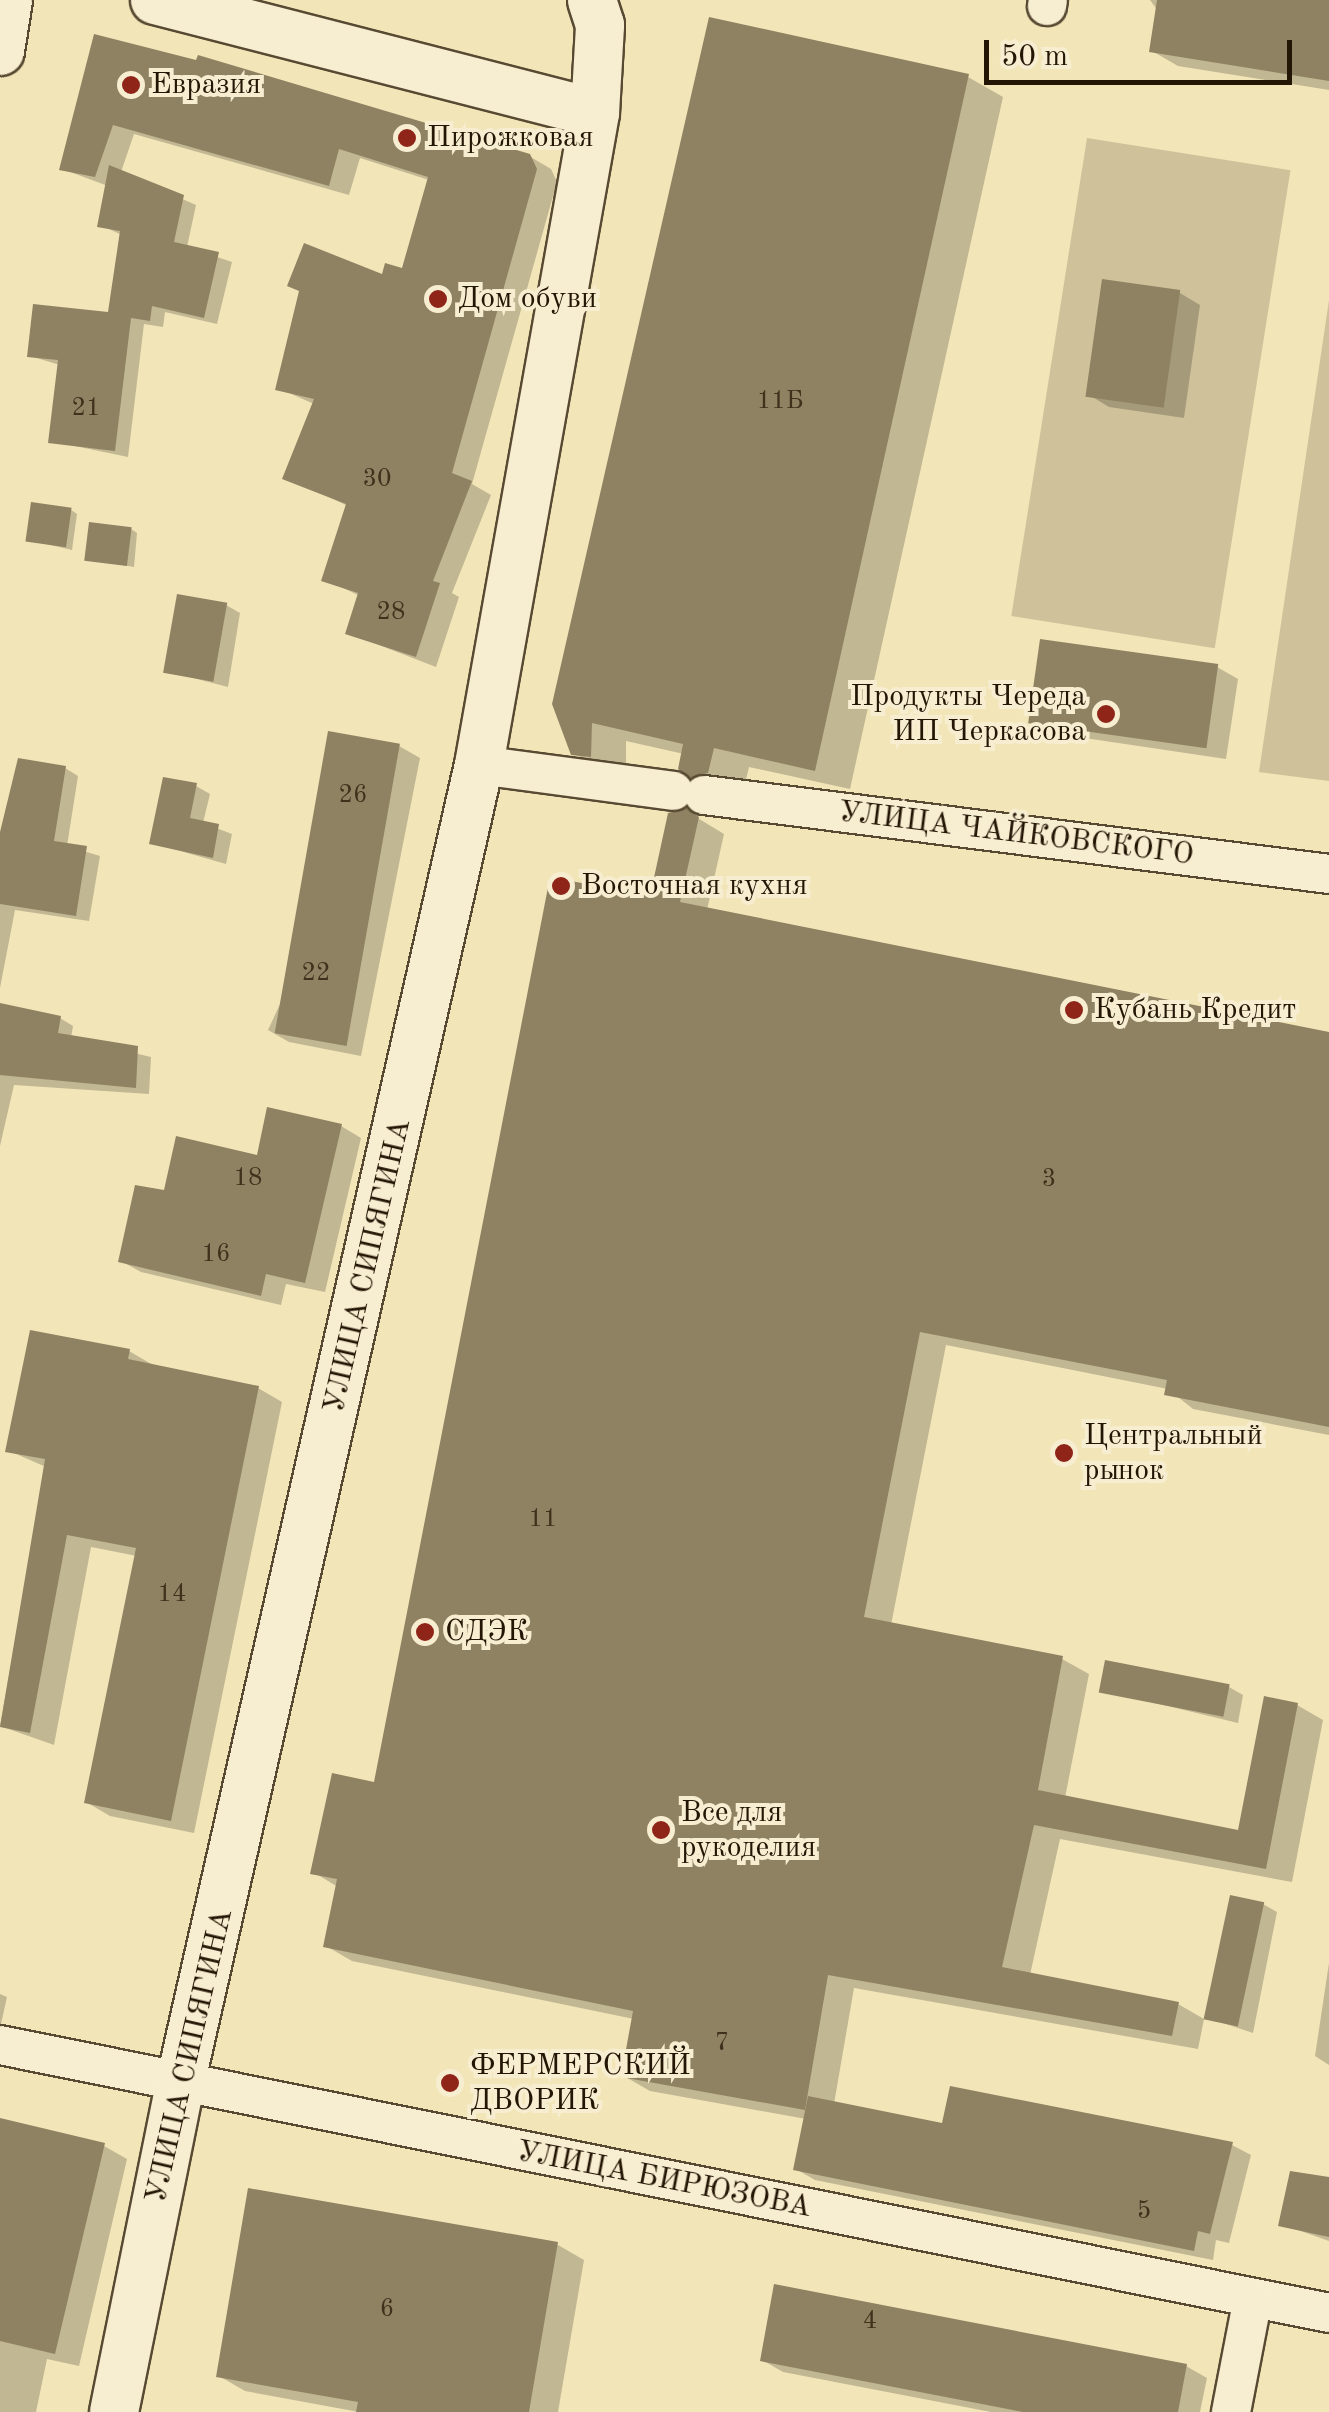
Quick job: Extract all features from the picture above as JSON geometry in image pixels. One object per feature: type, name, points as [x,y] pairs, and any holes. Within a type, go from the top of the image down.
[{"type":"street","points":[[0,51],[8,0]]},
{"type":"street","points":[[155,0],[595,114]]},
{"type":"street","name":"УЛИЦА СИПЯГИНА","points":[[114,2412],[180,2084],[479,765],[595,114],[600,25],[592,0]]},
{"type":"street","name":"УЛИЦА ЧАЙКОВСКОГО","points":[[479,765],[1329,874]]},
{"type":"street","name":"УЛИЦА БИРЮЗОВА","points":[[0,2045],[1329,2313]]},
{"type":"street","points":[[1231,2412],[1253,2298]]},
{"type":"shaded area","points":[[1087,138],[1290,170],[1215,648],[1011,616]]},
{"type":"shaded area","points":[[1329,300],[1329,781],[1259,772]]},
{"type":"building","points":[[1157,0],[1329,0],[1329,81],[1149,52]]},
{"type":"building","points":[[709,17],[969,74],[815,771],[714,748],[708,773],[690,778],[678,769],[683,744],[592,723],[591,757],[571,755],[552,704]]},
{"type":"building","points":[[94,34],[196,60],[198,55],[530,154],[537,169],[452,473],[472,481],[433,581],[440,583],[416,657],[345,634],[358,593],[321,581],[346,504],[282,479],[314,399],[275,390],[299,291],[287,286],[304,243],[382,274],[385,263],[402,268],[428,177],[339,149],[329,186],[113,125],[95,177],[59,170]]},
{"type":"building","points":[[109,165],[184,195],[174,242],[219,252],[204,318],[152,306],[150,321],[131,318],[115,451],[48,443],[58,360],[27,357],[33,304],[108,312],[120,231],[97,227]]},
{"type":"building","points":[[1102,279],[1180,290],[1164,408],[1085,397]]},
{"type":"building","points":[[31,502],[72,508],[66,547],[25,542]]},
{"type":"building","points":[[89,522],[132,527],[127,566],[84,561]]},
{"type":"building","points":[[177,594],[227,603],[213,682],[163,673]]},
{"type":"building","points":[[1040,639],[1218,664],[1206,748],[1028,723]]},
{"type":"building","points":[[328,731],[400,744],[347,1046],[275,1033]]},
{"type":"building","points":[[18,758],[66,766],[54,841],[87,846],[76,916],[0,904],[0,832]]},
{"type":"building","points":[[163,777],[197,783],[190,818],[219,824],[213,858],[149,844]]},
{"type":"building","points":[[687,808],[699,817],[680,902],[1329,1032],[1329,1427],[1164,1395],[1167,1380],[920,1332],[864,1617],[1063,1656],[1038,1790],[1238,1830],[1264,1696],[1298,1703],[1266,1869],[1034,1825],[1002,1967],[1179,2002],[1172,2036],[828,1975],[805,2110],[621,2077],[633,2011],[323,1947],[337,1879],[310,1874],[332,1773],[374,1782],[550,877],[650,896],[668,813]]},
{"type":"building","points":[[0,1003],[61,1016],[58,1033],[138,1046],[136,1088],[0,1075]]},
{"type":"building","points":[[267,1107],[342,1124],[305,1283],[266,1274],[261,1296],[118,1262],[135,1185],[164,1190],[176,1136],[257,1155]]},
{"type":"building","points":[[30,1330],[130,1349],[128,1359],[259,1386],[171,1821],[84,1803],[136,1548],[67,1535],[30,1733],[0,1727],[45,1459],[5,1452]]},
{"type":"building","points":[[1105,1660],[1230,1684],[1223,1717],[1099,1692]]},
{"type":"building","points":[[1230,1895],[1264,1902],[1238,2027],[1204,2019]]},
{"type":"building","points":[[950,2086],[1233,2142],[1210,2234],[1198,2231],[1194,2251],[793,2170],[808,2096],[942,2123]]},
{"type":"building","points":[[0,2118],[105,2143],[55,2354],[0,2341]]},
{"type":"building","points":[[1290,2171],[1329,2177],[1329,2237],[1278,2226]]},
{"type":"building","points":[[248,2188],[558,2242],[529,2412],[356,2412],[358,2402],[216,2377]]},
{"type":"building","points":[[774,2284],[1187,2364],[1178,2412],[1023,2412],[760,2361]]},
{"type":"place","name":"Евразия","points":[[131,85]]},
{"type":"place","name":"Пирожковая","points":[[407,138]]},
{"type":"place","name":"Дом обуви","points":[[438,299]]},
{"type":"place","name":"Продукты Череда ИП Черкасова","points":[[1106,714]]},
{"type":"place","name":"Восточная кухня","points":[[561,886]]},
{"type":"place","name":"Кубань Кредит","points":[[1074,1010]]},
{"type":"place","name":"Центральный рынок","points":[[1064,1453]]},
{"type":"place","name":"СДЭК","points":[[425,1632]]},
{"type":"place","name":"Все для рукоделия","points":[[661,1830]]},
{"type":"place","name":"ФЕРМЕРСКИЙ ДВОРИК","points":[[450,2083]]}]
